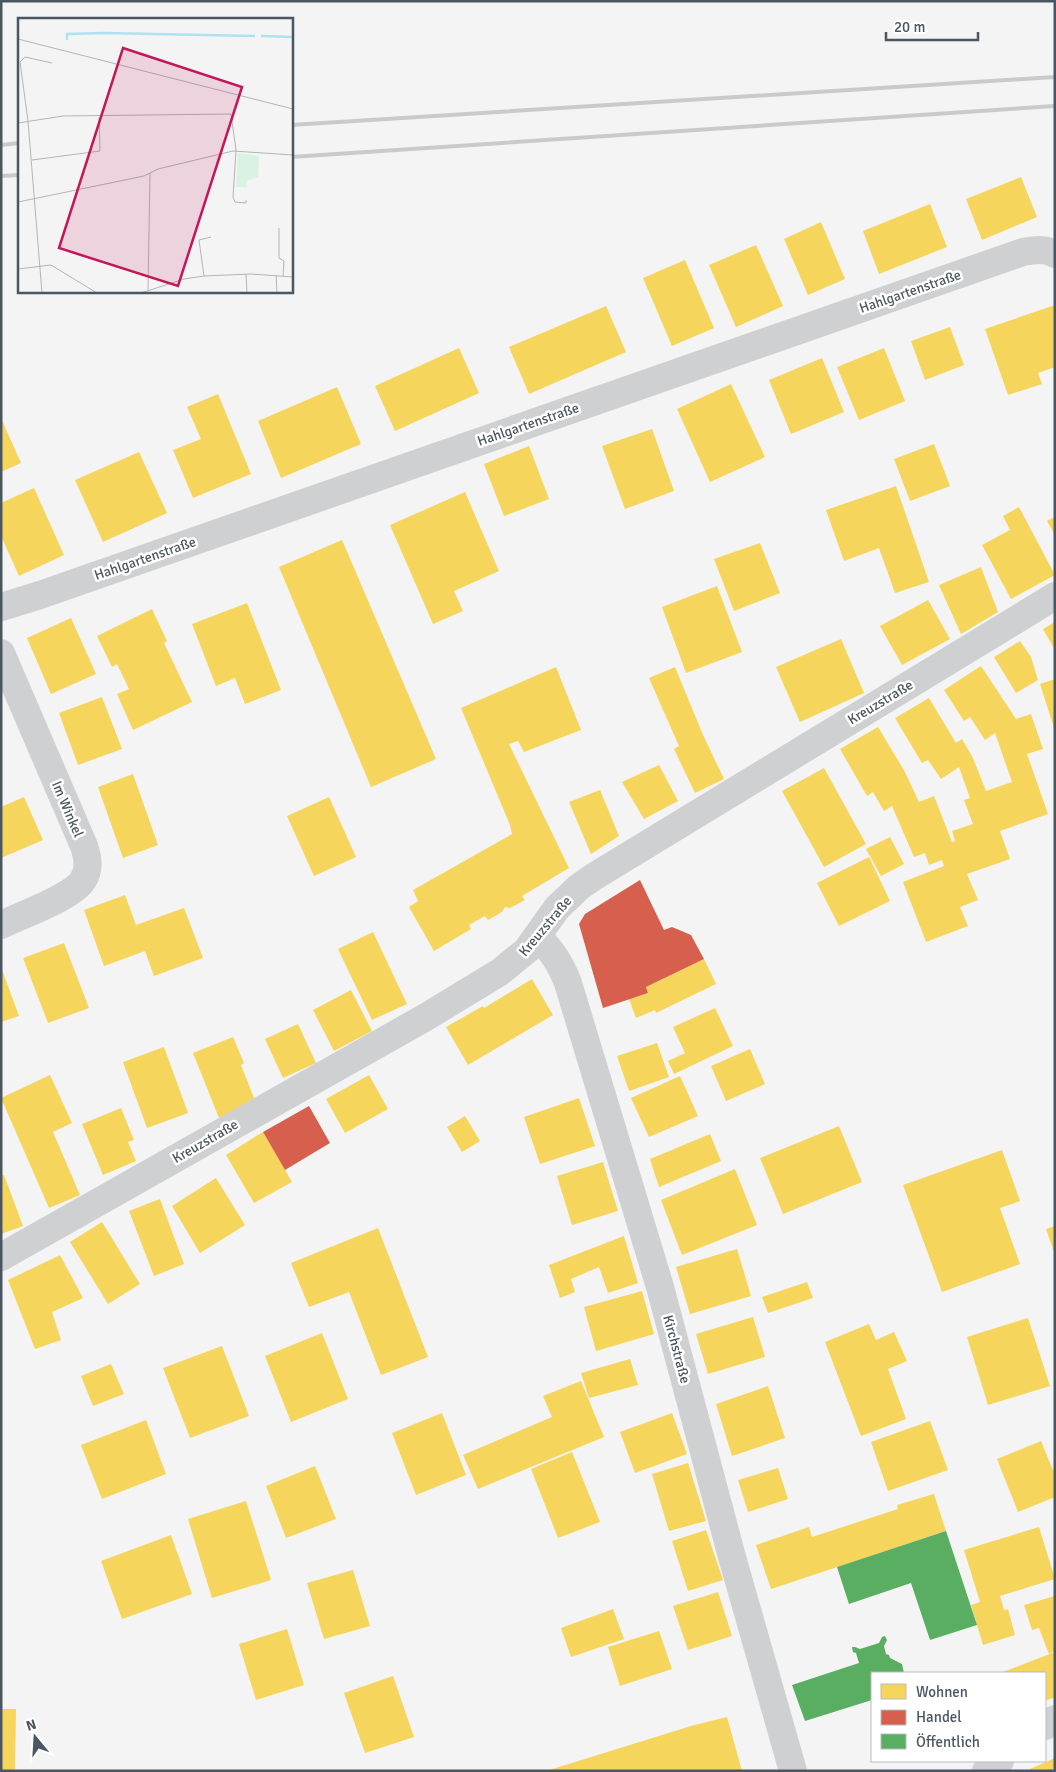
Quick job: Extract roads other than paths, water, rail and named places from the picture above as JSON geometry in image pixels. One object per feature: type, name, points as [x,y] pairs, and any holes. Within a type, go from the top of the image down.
[{"type":"street","name":"Hahlgartenstraße","points":[[1,607],[1023,252],[1037,250],[1050,251],[1055,254]]},
{"type":"street","name":"Kreuzstraße","points":[[1,1257],[483,983],[516,960],[538,937],[557,908],[579,887],[595,876],[1055,596]]},
{"type":"street","name":"Im Winkel","points":[[1,653],[88,858],[86,874],[77,887],[67,894],[1,924]]},
{"type":"street","name":"Kirchstraße","points":[[538,937],[553,952],[568,983],[674,1333],[732,1557],[793,1771]]},
{"type":"street","points":[[986,1771],[999,1762]]},
{"type":"railway","points":[[292,125],[1055,77]]},
{"type":"railway","points":[[292,157],[1055,106]]},
{"type":"railway","points":[[1,145],[18,143]]},
{"type":"railway","points":[[1,176],[18,175]]}]
